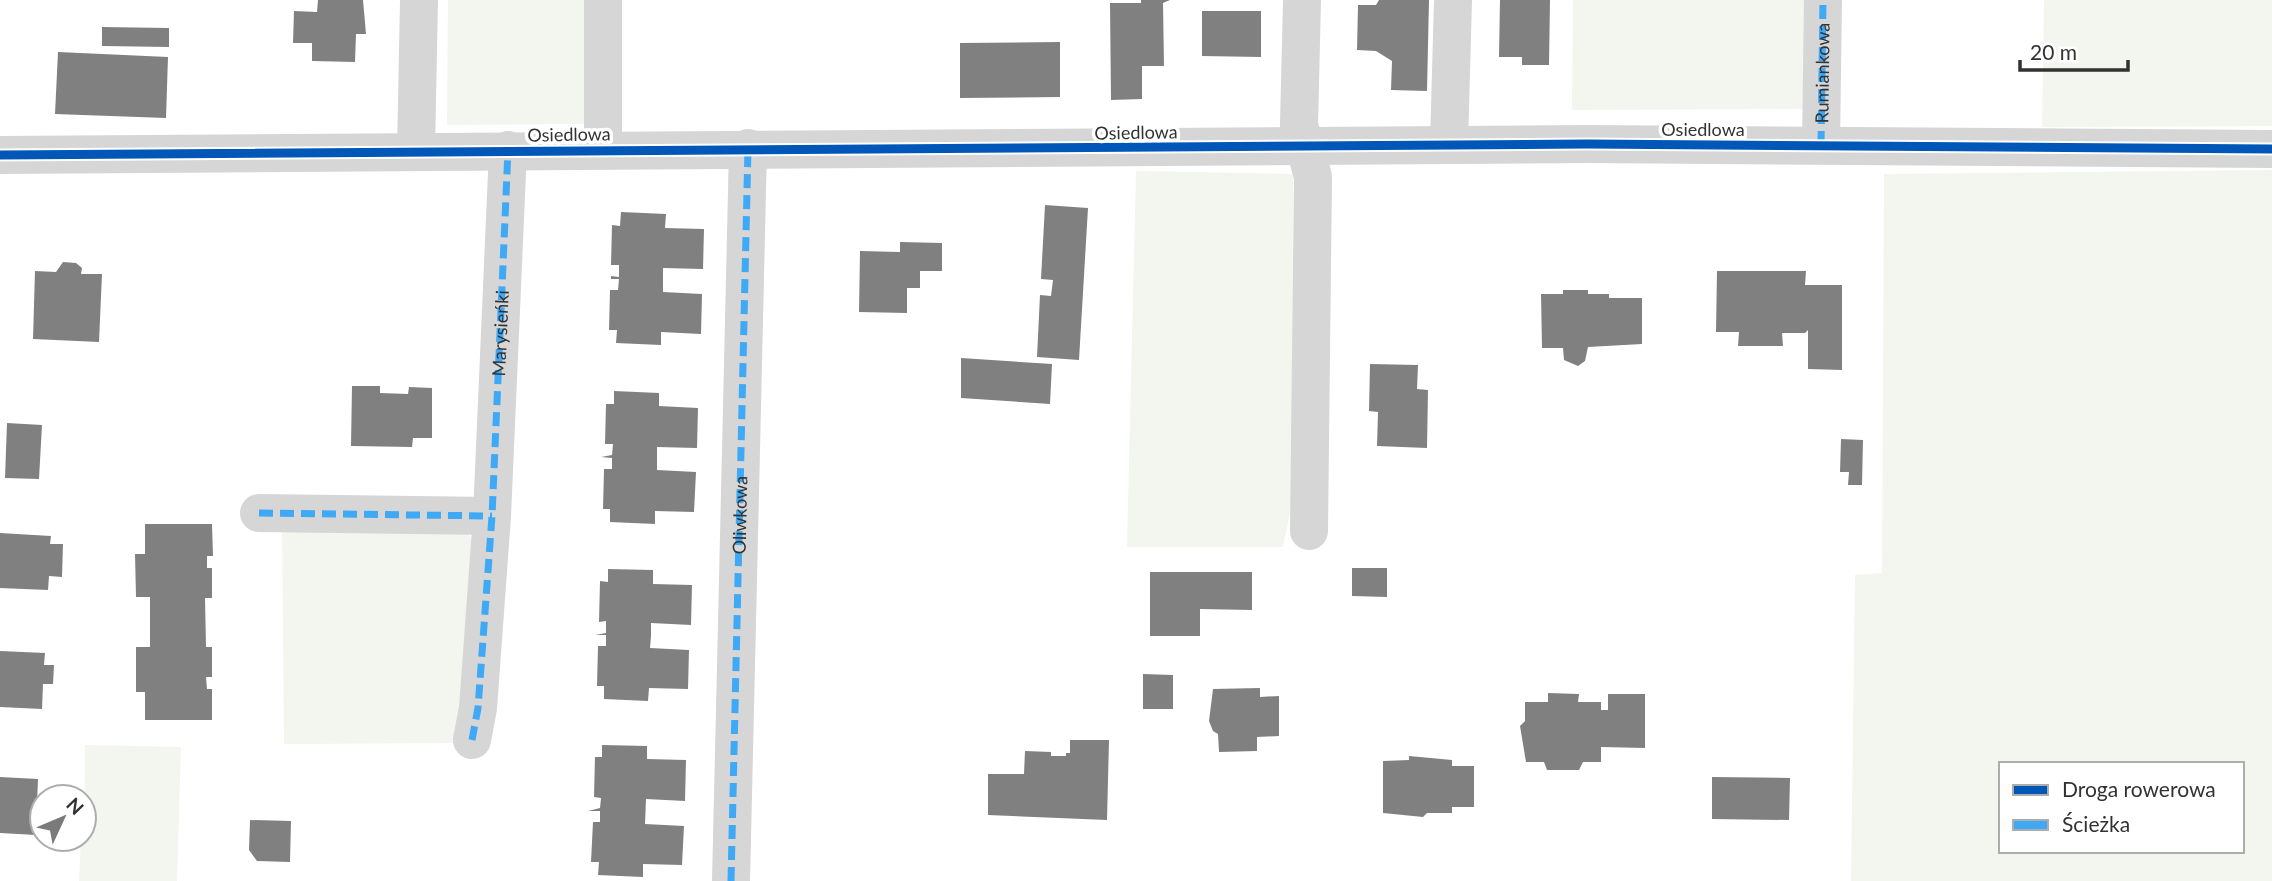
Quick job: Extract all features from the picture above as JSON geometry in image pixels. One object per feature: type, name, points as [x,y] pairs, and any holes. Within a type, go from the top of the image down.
[{"type":"street","points":[[416,151],[419,0]]},
{"type":"street","points":[[603,0],[603,149]]},
{"type":"street","points":[[1302,0],[1299,125],[1313,177],[1309,531]]},
{"type":"street","points":[[1449,145],[1453,0]]},
{"type":"street","name":"Rumiankowa","points":[[1821,145],[1823,0]]},
{"type":"street","name":"Osiedlowa","points":[[0,155],[1304,145],[1821,145],[2272,149]]},
{"type":"street","name":"Oliwkowa","points":[[731,881],[748,148]]},
{"type":"street","name":"Marysieńki","points":[[472,740],[478,708],[492,516],[508,150]]},
{"type":"street","points":[[259,513],[492,516]]},
{"type":"shaded area","points":[[448,0],[589,0],[589,124],[447,125]]},
{"type":"shaded area","points":[[1573,0],[1811,0],[1809,109],[1572,110]]},
{"type":"shaded area","points":[[2044,0],[2272,0],[2272,126],[2042,127]]},
{"type":"shaded area","points":[[2272,170],[2272,881],[1851,881],[1855,575],[1882,573],[1884,174]]},
{"type":"shaded area","points":[[1136,171],[1293,174],[1292,503],[1283,547],[1127,547]]},
{"type":"shaded area","points":[[282,528],[463,530],[473,539],[458,743],[284,744]]},
{"type":"shaded area","points":[[85,745],[181,747],[177,881],[79,881],[80,853],[98,853],[98,783],[85,783]]},
{"type":"building","points":[[318,0],[363,0],[366,34],[356,34],[355,62],[312,61],[312,43],[293,43],[294,11],[317,12]]},
{"type":"building","points":[[1141,0],[1170,0],[1163,3],[1164,66],[1142,66],[1142,99],[1111,100],[1110,3],[1141,3]]},
{"type":"building","points":[[1379,0],[1429,0],[1427,91],[1391,90],[1392,61],[1376,51],[1357,50],[1358,5],[1376,5]]},
{"type":"building","points":[[1500,0],[1550,0],[1549,65],[1522,65],[1522,57],[1499,57]]},
{"type":"building","points":[[1202,11],[1261,11],[1261,57],[1202,56]]},
{"type":"building","points":[[102,27],[169,28],[169,47],[102,46]]},
{"type":"building","points":[[1060,42],[1060,97],[960,98],[960,43]]},
{"type":"building","points":[[58,52],[168,57],[166,118],[55,114]]},
{"type":"building","points":[[1045,205],[1088,208],[1079,360],[1037,357],[1040,295],[1051,296],[1053,280],[1041,279]]},
{"type":"building","points":[[621,212],[666,214],[665,228],[704,229],[703,269],[663,268],[663,292],[702,294],[701,334],[661,332],[661,345],[616,343],[617,330],[609,330],[610,290],[618,290],[619,279],[611,279],[611,276],[619,277],[619,265],[611,265],[612,225],[620,226]]},
{"type":"building","points":[[900,242],[942,243],[942,271],[920,271],[920,288],[907,288],[907,313],[859,312],[860,251],[900,252]]},
{"type":"building","points":[[63,262],[76,263],[82,268],[81,274],[102,274],[99,342],[33,339],[35,271],[56,272]]},
{"type":"building","points":[[1717,271],[1806,271],[1805,285],[1842,285],[1842,370],[1808,369],[1808,330],[1805,333],[1782,333],[1783,346],[1738,346],[1739,332],[1716,332]]},
{"type":"building","points":[[1563,290],[1588,290],[1588,294],[1609,294],[1609,298],[1642,298],[1642,344],[1588,347],[1585,361],[1578,366],[1564,360],[1563,348],[1542,348],[1541,294],[1563,294]]},
{"type":"building","points":[[961,358],[1052,364],[1050,404],[961,398]]},
{"type":"building","points":[[1370,364],[1418,365],[1417,389],[1428,390],[1427,448],[1377,446],[1378,412],[1369,411]]},
{"type":"building","points":[[352,386],[380,386],[380,393],[408,394],[409,387],[432,388],[432,438],[413,438],[412,447],[351,446]]},
{"type":"building","points":[[614,391],[659,393],[659,406],[698,408],[697,448],[657,447],[657,470],[696,472],[694,512],[655,511],[655,524],[610,522],[610,509],[603,509],[604,469],[612,469],[612,458],[601,457],[612,455],[613,444],[605,444],[606,404],[614,404]]},
{"type":"building","points":[[7,423],[42,425],[39,479],[5,478]]},
{"type":"building","points":[[1841,439],[1863,440],[1862,485],[1848,485],[1849,472],[1840,472]]},
{"type":"building","points":[[145,524],[212,524],[213,556],[207,556],[207,568],[212,568],[212,598],[205,598],[206,647],[212,647],[212,677],[206,677],[207,689],[212,689],[212,720],[145,720],[145,692],[136,692],[136,647],[150,647],[150,597],[136,597],[135,554],[145,554]]},
{"type":"building","points":[[0,533],[51,536],[50,544],[63,544],[62,577],[49,576],[48,590],[0,588]]},
{"type":"building","points":[[1352,568],[1387,568],[1387,597],[1352,596]]},
{"type":"building","points":[[608,569],[653,570],[653,584],[692,585],[691,625],[651,623],[650,648],[689,650],[688,689],[649,688],[648,701],[604,699],[604,686],[597,686],[598,646],[606,646],[606,635],[595,635],[606,633],[606,621],[599,622],[600,581],[608,582]]},
{"type":"building","points":[[1150,572],[1252,572],[1252,610],[1200,609],[1200,636],[1150,636]]},
{"type":"building","points":[[0,651],[45,653],[44,665],[54,665],[53,684],[43,684],[42,709],[0,707]]},
{"type":"building","points":[[1143,674],[1173,675],[1173,709],[1143,709]]},
{"type":"building","points":[[1260,688],[1260,697],[1279,696],[1279,736],[1257,737],[1257,751],[1219,752],[1218,734],[1213,731],[1209,721],[1213,689]]},
{"type":"building","points":[[1548,693],[1579,694],[1578,702],[1601,702],[1601,710],[1608,710],[1608,694],[1645,694],[1645,748],[1601,747],[1601,762],[1583,762],[1579,770],[1547,770],[1544,762],[1526,762],[1520,726],[1525,721],[1525,702],[1548,702]]},
{"type":"building","points":[[1070,740],[1109,740],[1107,820],[988,815],[988,774],[1024,774],[1025,751],[1051,752],[1051,756],[1066,756],[1066,753],[1070,753]]},
{"type":"building","points":[[602,745],[647,746],[647,759],[686,760],[685,801],[646,799],[645,824],[684,826],[682,865],[643,864],[643,877],[598,875],[599,862],[591,862],[593,822],[600,822],[600,811],[588,811],[600,808],[601,798],[594,797],[595,757],[602,757]]},
{"type":"building","points":[[1409,756],[1452,760],[1452,766],[1474,766],[1474,807],[1452,807],[1452,813],[1427,813],[1423,817],[1383,813],[1383,761],[1409,760]]},
{"type":"building","points":[[0,777],[38,779],[38,783],[28,783],[28,835],[0,833]]},
{"type":"building","points":[[1712,777],[1790,778],[1789,820],[1712,819]]},
{"type":"building","points":[[250,820],[291,821],[290,862],[257,861],[249,850]]},
{"type":"marked path","points":[[1821,145],[1823,0]]},
{"type":"marked path","points":[[731,881],[748,148]]},
{"type":"marked path","points":[[472,740],[478,708],[492,516],[508,150]]},
{"type":"marked path","points":[[259,513],[492,516]]},
{"type":"cycle path","points":[[0,155],[1587,144],[2272,149]]}]
